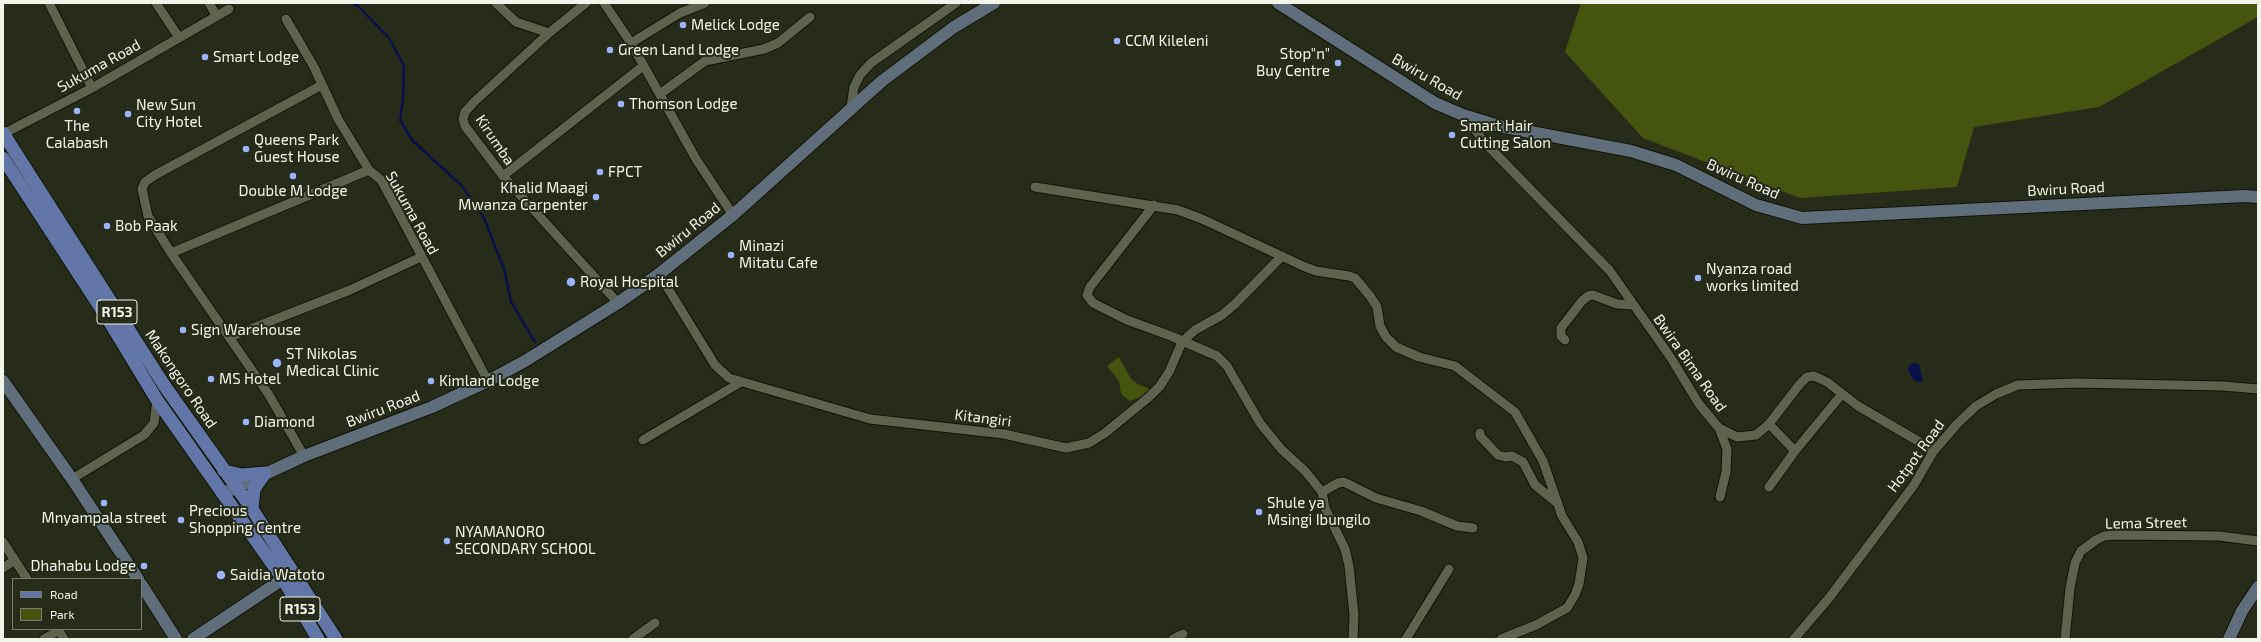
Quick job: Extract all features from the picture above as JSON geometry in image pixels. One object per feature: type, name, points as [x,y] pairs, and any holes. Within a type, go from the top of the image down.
[{"type":"main road","name":"Bwiru Road","points":[[224,493],[264,473],[304,456],[432,408],[488,381],[525,361],[618,302],[659,274],[733,215],[850,108],[926,47],[976,12],[994,3]]},
{"type":"main road","name":"Bwiru Road","points":[[1278,3],[1435,103],[1463,115],[1499,126],[1631,151],[1676,165],[1756,205],[1802,218],[2245,196],[2258,197]]},
{"type":"main road","name":"Makongoro Road","points":[[3,134],[164,385],[252,509],[336,639]]},
{"type":"main road","name":"Makongoro Road","points":[[3,158],[106,316],[157,400],[224,493],[283,579],[318,639]]},
{"type":"main road","points":[[3,381],[72,479],[137,578]]},
{"type":"main road","points":[[224,471],[242,475],[264,473]]},
{"type":"main road","points":[[252,509],[254,489],[264,473]]},
{"type":"main road","points":[[193,639],[283,579]]},
{"type":"main road","points":[[142,586],[176,639]]},
{"type":"main road","points":[[2229,639],[2242,611],[2258,587]]},
{"type":"street","points":[[48,3],[92,88]]},
{"type":"street","points":[[156,3],[178,36]]},
{"type":"street","points":[[209,3],[216,15]]},
{"type":"street","points":[[496,3],[516,22],[549,33]]},
{"type":"street","name":"Kirumba","points":[[586,3],[549,33],[465,112],[463,120],[465,126],[503,176],[618,302]]},
{"type":"street","points":[[604,3],[631,44],[696,159],[733,215]]},
{"type":"street","points":[[631,44],[680,13],[705,3]]},
{"type":"street","points":[[850,108],[854,87],[860,75],[871,63],[956,3]]},
{"type":"street","name":"Sukuma Road","points":[[3,134],[92,88],[178,36],[229,9]]},
{"type":"street","points":[[660,94],[705,61],[764,49],[778,43],[810,18]]},
{"type":"street","name":"Sukuma Road","points":[[286,19],[322,85],[338,119],[369,170],[381,180],[488,381]]},
{"type":"street","points":[[503,176],[643,66]]},
{"type":"street","points":[[304,456],[269,395],[171,253],[148,216],[142,189],[145,182],[196,152],[322,85]]},
{"type":"street","name":"Bwira Bima Road","points":[[1463,115],[1488,146],[1610,271],[1671,358],[1699,404],[1719,428],[1737,438],[1756,435],[1768,424],[1788,398],[1807,377],[1819,378],[1933,452]]},
{"type":"street","points":[[171,253],[369,170]]},
{"type":"street","points":[[1035,187],[1178,210],[1202,219],[1316,271],[1355,278],[1377,307],[1380,326],[1386,337],[1396,348],[1419,357],[1455,366],[1515,412],[1543,460],[1562,516],[1582,550],[1582,570],[1575,595],[1571,603],[1560,612],[1501,639]]},
{"type":"street","points":[[1154,205],[1090,287],[1086,295],[1093,303],[1127,320],[1217,356],[1227,366],[1252,411],[1267,433],[1281,449],[1305,471],[1322,492],[1324,508],[1345,549],[1349,566],[1354,615],[1353,639]]},
{"type":"street","name":"Kitangiri","points":[[659,274],[715,365],[729,378],[870,419],[1004,434],[1066,448],[1089,444],[1105,433],[1160,386],[1169,372],[1182,342],[1195,330],[1222,315],[1235,304],[1282,256]]},
{"type":"street","points":[[230,337],[350,290],[421,257]]},
{"type":"street","points":[[1565,340],[1561,336],[1561,328],[1582,300],[1588,296],[1593,295],[1617,304],[1633,305]]},
{"type":"street","points":[[643,440],[741,382]]},
{"type":"street","name":"Hotpot Road","points":[[1794,639],[1828,598],[1914,485],[1933,452],[1957,424],[1976,406],[1996,394],[2018,385],[2098,383],[2223,386],[2258,389]]},
{"type":"street","points":[[1769,487],[1795,451],[1842,394]]},
{"type":"street","points":[[72,479],[144,435],[154,423],[157,400]]},
{"type":"street","points":[[1768,424],[1795,451]]},
{"type":"street","points":[[1719,428],[1727,449],[1726,472],[1720,496]]},
{"type":"street","points":[[1480,433],[1480,436],[1498,455],[1512,456],[1523,462],[1535,485],[1556,502]]},
{"type":"street","points":[[1322,492],[1338,483],[1344,482],[1376,498],[1421,511],[1457,526],[1473,528]]},
{"type":"street","name":"Lema Street","points":[[2065,639],[2070,588],[2075,563],[2081,551],[2096,540],[2104,536],[2132,535],[2219,536],[2258,541]]},
{"type":"street","points":[[3,542],[26,578]]},
{"type":"street","points":[[3,568],[15,560]]},
{"type":"street","points":[[1406,639],[1449,569]]},
{"type":"street","points":[[633,639],[655,623]]},
{"type":"street","points":[[44,639],[58,630],[64,639]]},
{"type":"street","points":[[1173,639],[1184,634]]},
{"type":"green space","points":[[1581,3],[2258,3],[2258,17],[2099,107],[1974,127],[1957,187],[1800,198],[1643,138],[1565,52]]},
{"type":"green space","points":[[1119,357],[1131,379],[1139,385],[1150,389],[1147,395],[1130,401],[1121,394],[1119,381],[1107,366]]},
{"type":"shaded area","points":[[1912,363],[1919,364],[1923,382],[1916,382],[1909,373],[1908,368]]},
{"type":"waterway","points":[[352,3],[359,7],[389,38],[404,66],[403,100],[400,120],[412,140],[462,186],[484,218],[504,269],[511,302],[535,342]]},
{"type":"place","name":"Melick Lodge","points":[[683,25]]},
{"type":"place","name":"CCM Kileleni","points":[[1117,41]]},
{"type":"place","name":"Green Land Lodge","points":[[610,50]]},
{"type":"place","name":"Smart Lodge","points":[[205,57]]},
{"type":"place","name":"Stop\"n\" Buy Centre","points":[[1338,63]]},
{"type":"place","name":"Thomson Lodge","points":[[621,104]]},
{"type":"place","name":"The Calabash","points":[[77,111]]},
{"type":"place","name":"New Sun City Hotel","points":[[128,114]]},
{"type":"place","name":"Smart Hair Cutting Salon","points":[[1452,135]]},
{"type":"place","name":"Queens Park Guest House","points":[[246,149]]},
{"type":"place","name":"FPCT","points":[[600,172]]},
{"type":"place","name":"Double M Lodge","points":[[293,176]]},
{"type":"place","name":"Khalid Maagi Mwanza Carpenter","points":[[596,197]]},
{"type":"place","name":"Bob Paak","points":[[107,226]]},
{"type":"place","name":"Minazi Mitatu Cafe","points":[[731,255]]},
{"type":"place","name":"Nyanza road works limited","points":[[1698,278]]},
{"type":"place","name":"Royal Hospital","points":[[571,282]]},
{"type":"place","name":"Sign Warehouse","points":[[183,330]]},
{"type":"place","name":"ST Nikolas Medical Clinic","points":[[277,363]]},
{"type":"place","name":"MS Hotel","points":[[211,379]]},
{"type":"place","name":"Kimland Lodge","points":[[431,381]]},
{"type":"place","name":"Diamond","points":[[246,422]]},
{"type":"place","name":"Mnyampala street","points":[[104,503]]},
{"type":"place","name":"Shule ya Msingi Ibungilo","points":[[1259,512]]},
{"type":"place","name":"Precious Shopping Centre","points":[[181,520]]},
{"type":"place","name":"NYAMANORO SECONDARY SCHOOL","points":[[447,541]]},
{"type":"place","name":"Dhahabu Lodge","points":[[144,566]]},
{"type":"place","name":"Saidia Watoto","points":[[221,575]]}]
